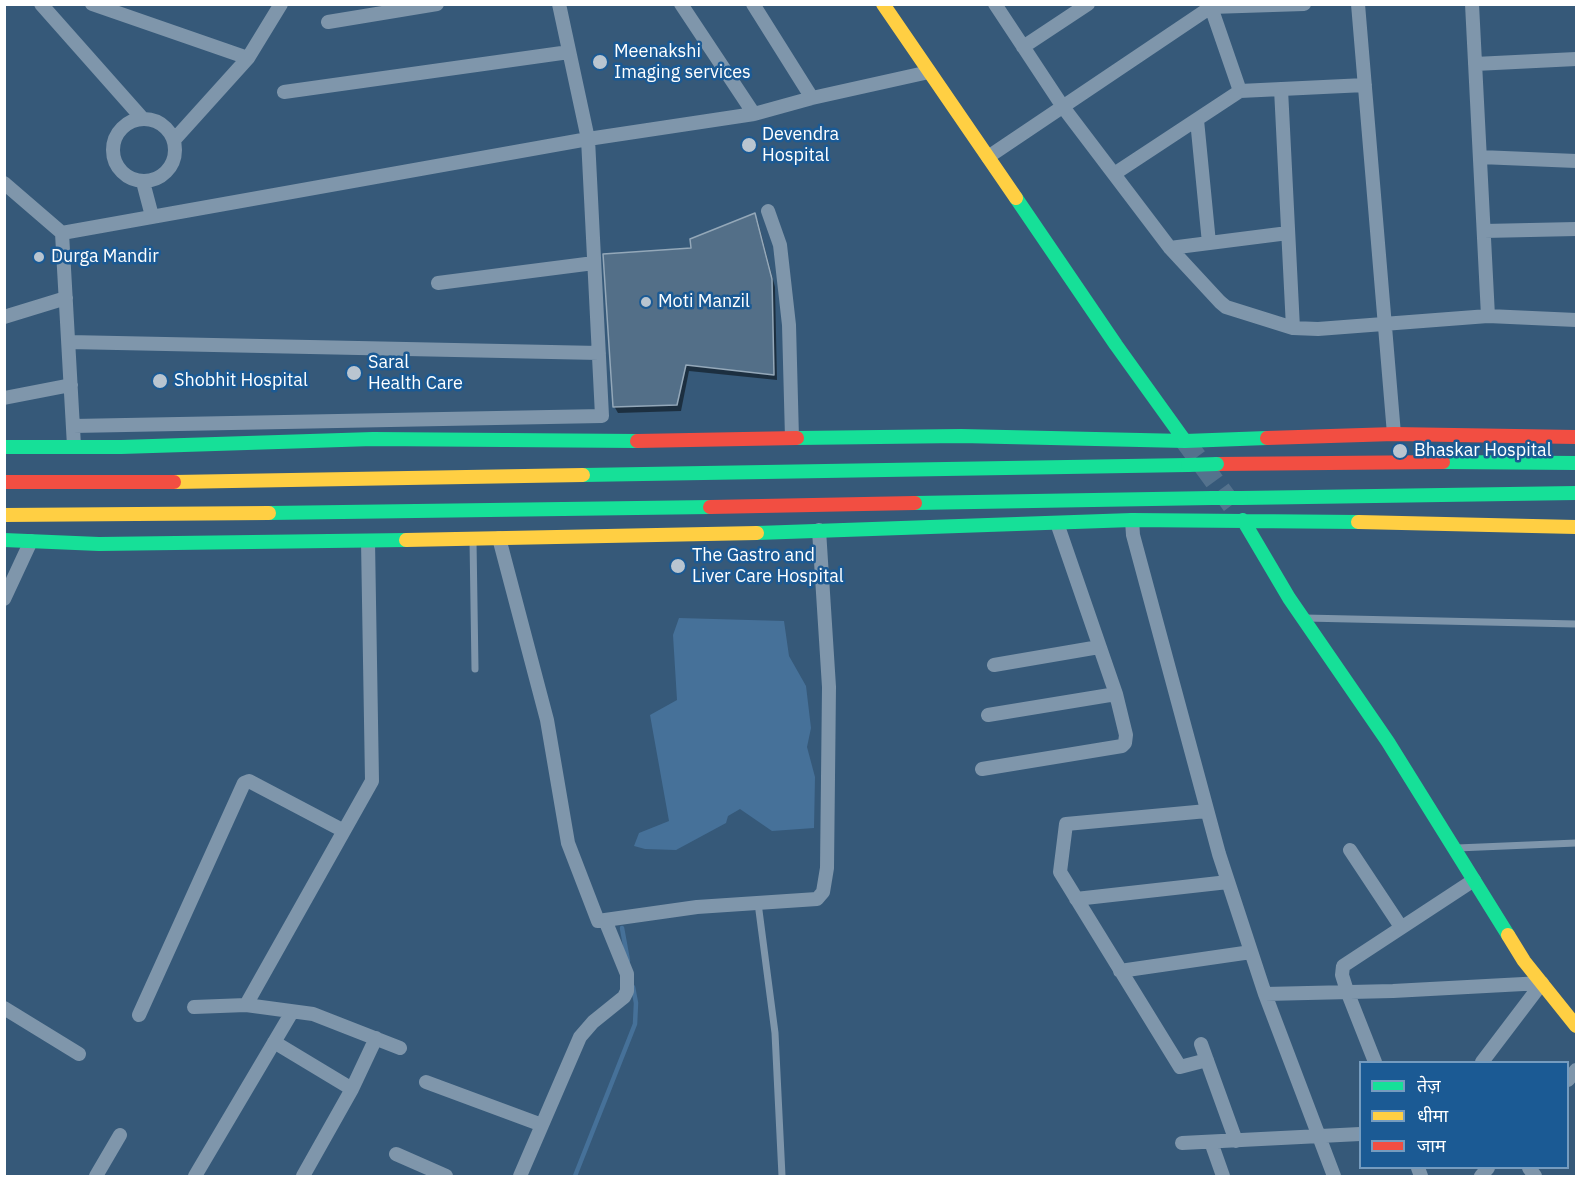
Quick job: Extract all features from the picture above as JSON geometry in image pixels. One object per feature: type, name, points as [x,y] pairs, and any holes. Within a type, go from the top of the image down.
[{"type":"main road","points":[[883,4],[1185,441]]},
{"type":"main road","points":[[4,447],[121,447],[373,439],[603,441],[961,436],[1185,441],[1394,434],[1576,437]]},
{"type":"main road","points":[[4,482],[169,482],[1396,461],[1576,463]]},
{"type":"main road","points":[[4,514],[410,512],[1576,493]]},
{"type":"main road","points":[[4,540],[99,544],[368,541],[1132,520],[1576,527]]},
{"type":"main road","points":[[1243,520],[1303,618],[1388,742],[1524,961],[1576,1026]]},
{"type":"street","points":[[41,4],[142,118]]},
{"type":"street","points":[[92,4],[248,58]]},
{"type":"street","points":[[174,140],[248,58],[281,4]]},
{"type":"street","points":[[328,22],[437,4]]},
{"type":"street","points":[[73,426],[602,417],[588,139],[559,4]]},
{"type":"street","points":[[681,4],[754,114]]},
{"type":"street","points":[[753,4],[812,98]]},
{"type":"street","points":[[995,4],[1064,107],[1170,248],[1226,308],[1293,328],[1318,329],[1488,316],[1576,320]]},
{"type":"street","points":[[1023,47],[1088,4]]},
{"type":"street","points":[[988,158],[1210,6],[1304,4]]},
{"type":"street","points":[[1358,4],[1394,434]]},
{"type":"street","points":[[1472,4],[1488,316]]},
{"type":"street","points":[[1210,6],[1240,91]]},
{"type":"street","points":[[284,92],[569,52]]},
{"type":"street","points":[[1475,64],[1576,59]]},
{"type":"street","points":[[62,233],[588,139],[754,114],[812,98],[929,72]]},
{"type":"street","points":[[1114,174],[1240,91],[1365,85]]},
{"type":"street","points":[[1281,89],[1293,328]]},
{"type":"street","points":[[142,118],[166,126],[174,140],[176,158],[168,172],[150,182],[125,176],[115,162],[113,145],[119,131],[132,121],[142,118]]},
{"type":"street","points":[[1197,120],[1209,243]]},
{"type":"street","points":[[1480,157],[1576,161]]},
{"type":"street","points":[[143,182],[152,216]]},
{"type":"street","points":[[4,183],[62,233],[74,446]]},
{"type":"street","points":[[768,211],[780,245],[789,325],[792,438]]},
{"type":"street","points":[[1484,231],[1576,229]]},
{"type":"street","points":[[1170,248],[1288,233]]},
{"type":"street","points":[[438,283],[594,262]]},
{"type":"street","points":[[4,317],[66,298]]},
{"type":"street","points":[[69,342],[599,353]]},
{"type":"street","points":[[4,398],[71,385]]},
{"type":"street","points":[[1132,520],[1133,535],[1228,882],[1265,994],[1334,1176]]},
{"type":"street","points":[[982,769],[1122,746],[1125,743],[1126,735],[1116,694],[1057,523]]},
{"type":"street","points":[[499,538],[547,720],[568,843],[598,921],[697,907],[817,899],[823,892],[827,868],[829,687],[819,530]]},
{"type":"street","points":[[4,599],[31,541]]},
{"type":"street","points":[[246,1005],[372,782],[368,541]]},
{"type":"street","points":[[994,665],[1099,647]]},
{"type":"street","points":[[988,715],[1116,694]]},
{"type":"street","points":[[139,1015],[244,783],[249,781],[344,831]]},
{"type":"street","points":[[1207,811],[1066,824],[1060,872],[1180,1067],[1207,1060]]},
{"type":"street","points":[[1350,850],[1401,927]]},
{"type":"street","points":[[1375,1061],[1347,991],[1342,975],[1343,966],[1474,880]]},
{"type":"street","points":[[1076,899],[1228,882]]},
{"type":"street","points":[[520,1176],[580,1037],[593,1022],[624,997],[627,991],[627,974],[604,920]]},
{"type":"street","points":[[1120,970],[1251,952]]},
{"type":"street","points":[[1265,994],[1393,991],[1542,983]]},
{"type":"street","points":[[1483,1061],[1542,983]]},
{"type":"street","points":[[194,1007],[246,1005],[313,1014],[400,1048]]},
{"type":"street","points":[[195,1176],[292,1011]]},
{"type":"street","points":[[6,1012],[79,1054]]},
{"type":"street","points":[[303,1176],[352,1089],[376,1038]]},
{"type":"street","points":[[274,1042],[352,1089]]},
{"type":"street","points":[[1201,1044],[1236,1141]]},
{"type":"street","points":[[426,1082],[542,1125]]},
{"type":"street","points":[[1182,1143],[1359,1134]]},
{"type":"street","points":[[96,1176],[120,1135]]},
{"type":"street","points":[[1211,1142],[1223,1176]]},
{"type":"street","points":[[396,1154],[446,1176]]},
{"type":"lane","points":[[473,538],[475,669]]},
{"type":"lane","points":[[1303,618],[1576,624]]},
{"type":"lane","points":[[1454,848],[1576,843]]},
{"type":"lane","points":[[758,903],[775,1033],[782,1176]]},
{"type":"water","points":[[679,618],[784,621],[789,656],[806,686],[811,728],[807,747],[815,777],[814,828],[772,831],[740,809],[728,816],[726,823],[676,850],[645,849],[634,846],[639,833],[669,821],[650,715],[677,700],[673,635]]},
{"type":"building","points":[[755,213],[772,279],[774,375],[686,365],[677,405],[613,407],[603,254],[691,248],[690,239]]},
{"type":"waterway","points":[[622,928],[628,961]]},
{"type":"waterway","points":[[575,1176],[635,1024],[636,1003],[633,987]]},
{"type":"tunnel","points":[[1185,441],[1232,505]]},
{"type":"traffic: fast","points":[[1016,198],[1116,345],[1185,441]]},
{"type":"traffic: fast","points":[[797,438],[961,436],[1185,441],[1267,438]]},
{"type":"traffic: fast","points":[[4,447],[121,447],[373,439],[637,441]]},
{"type":"traffic: fast","points":[[1443,462],[1576,463]]},
{"type":"traffic: fast","points":[[1188,465],[1217,464]]},
{"type":"traffic: fast","points":[[583,475],[1188,465]]},
{"type":"traffic: fast","points":[[1241,498],[1576,493]]},
{"type":"traffic: fast","points":[[915,503],[1212,498]]},
{"type":"traffic: fast","points":[[1212,498],[1241,498]]},
{"type":"traffic: fast","points":[[269,513],[710,507]]},
{"type":"traffic: fast","points":[[757,533],[1132,520],[1358,522]]},
{"type":"traffic: fast","points":[[1243,520],[1289,598],[1388,742],[1508,935]]},
{"type":"traffic: fast","points":[[4,540],[99,544],[406,540]]},
{"type":"traffic: slow","points":[[883,4],[1016,198]]},
{"type":"traffic: slow","points":[[174,482],[583,475]]},
{"type":"traffic: slow","points":[[4,515],[269,513]]},
{"type":"traffic: slow","points":[[1358,522],[1576,527]]},
{"type":"traffic: slow","points":[[406,540],[757,533]]},
{"type":"traffic: slow","points":[[1508,935],[1524,961],[1576,1026]]},
{"type":"traffic: jam","points":[[1267,438],[1394,434],[1576,437]]},
{"type":"traffic: jam","points":[[637,441],[797,438]]},
{"type":"traffic: jam","points":[[1217,464],[1443,462]]},
{"type":"traffic: jam","points":[[4,482],[174,482]]},
{"type":"traffic: jam","points":[[710,507],[915,503]]},
{"type":"place","name":"Meenakshi Imaging services","points":[[600,62]]},
{"type":"place","name":"Devendra Hospital","points":[[749,145]]},
{"type":"place","name":"Durga Mandir","points":[[39,257]]},
{"type":"place","name":"Moti Manzil","points":[[646,302]]},
{"type":"place","name":"Saral Health Care","points":[[354,373]]},
{"type":"place","name":"Shobhit Hospital","points":[[160,381]]},
{"type":"place","name":"Bhaskar Hospital","points":[[1400,451]]},
{"type":"place","name":"The Gastro and Liver Care Hospital","points":[[678,566]]}]
